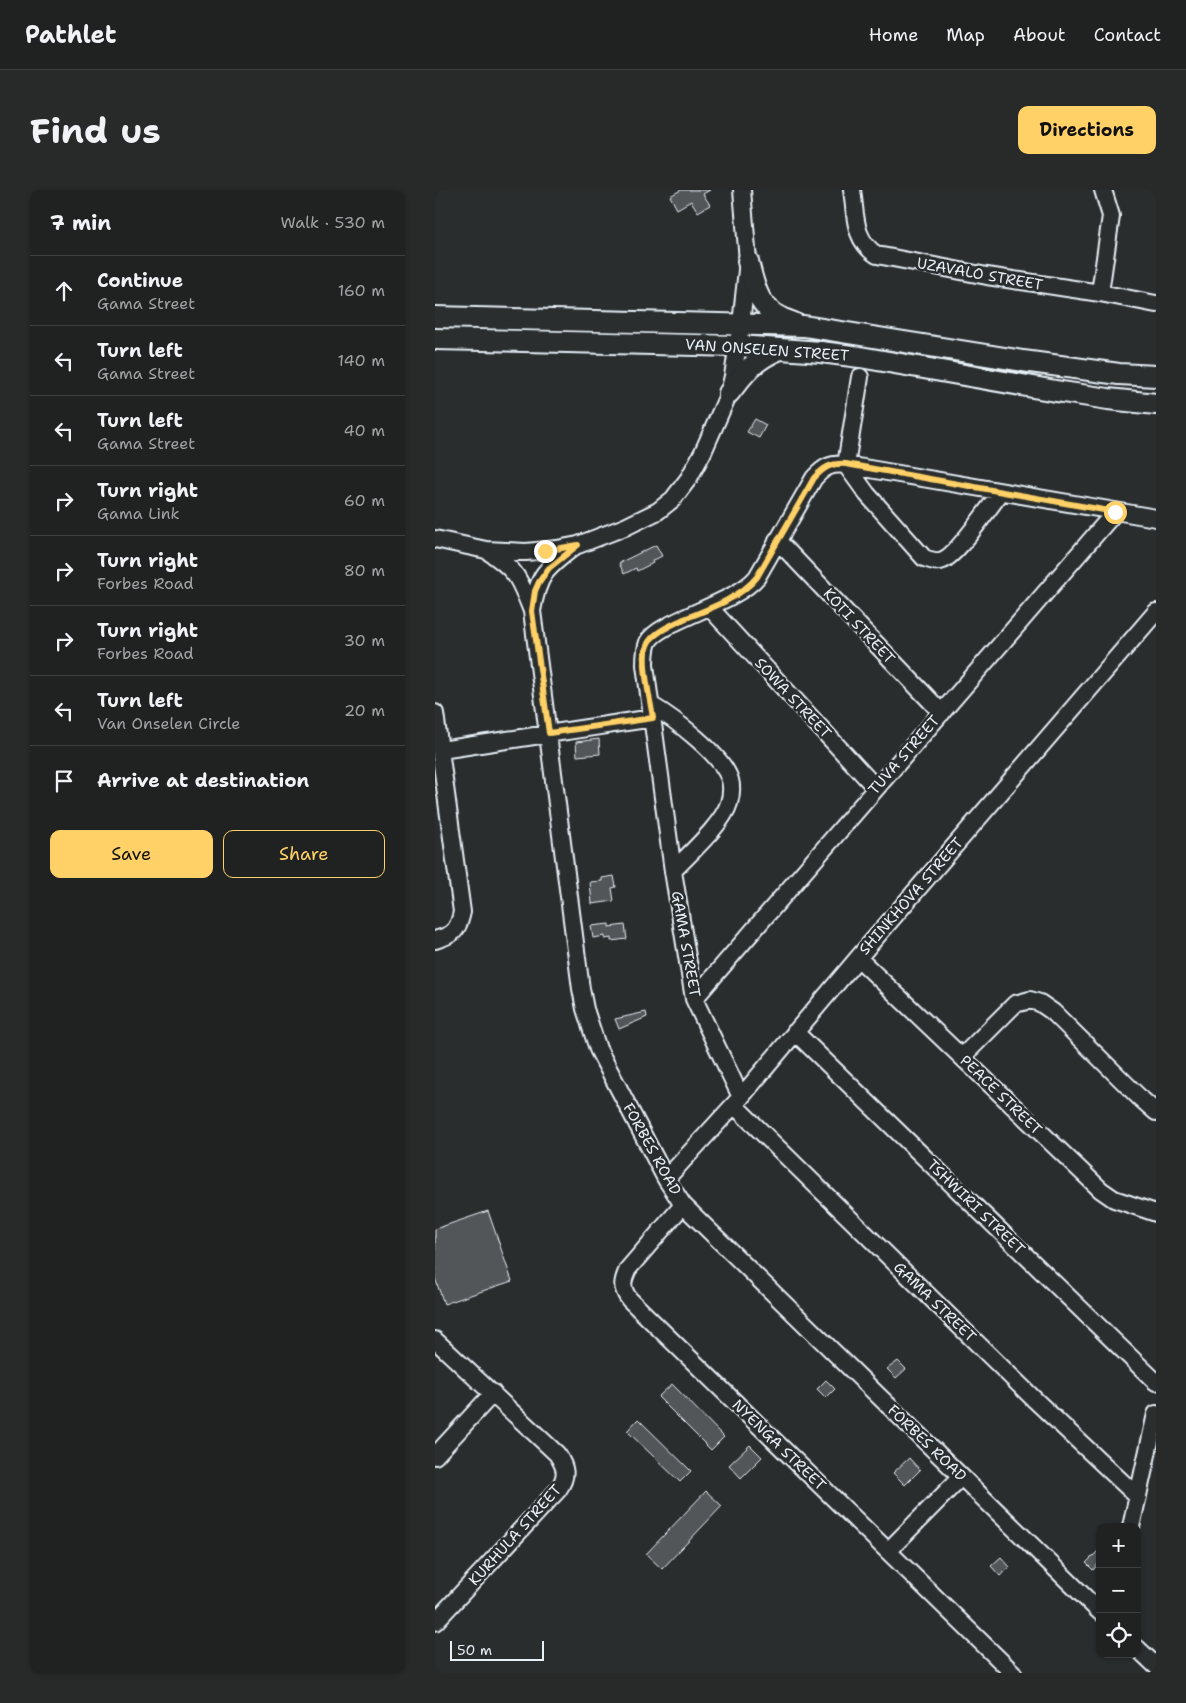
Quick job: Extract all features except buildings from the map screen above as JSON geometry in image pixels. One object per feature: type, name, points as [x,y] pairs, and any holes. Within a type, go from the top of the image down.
[{"type":"main road","points":[[748,261],[753,281],[763,304],[778,317],[804,326]]},
{"type":"main road","name":"VAN ONSELEN STREET","points":[[435,316],[804,326],[1023,361],[1119,374],[1156,376]]},
{"type":"main road","name":"VAN ONSELEN STREET","points":[[435,339],[782,348],[860,356],[1056,391],[1156,404]]},
{"type":"main road","points":[[729,394],[749,368],[759,359],[782,348]]},
{"type":"street","points":[[435,539],[486,550],[545,551],[578,545],[601,537],[641,520],[673,499],[689,478],[703,452],[729,394],[738,346],[748,261],[742,190]]},
{"type":"street","name":"UZAVALO STREET","points":[[852,190],[859,234],[868,249],[877,255],[987,276],[1100,293],[1156,304]]},
{"type":"street","points":[[1100,293],[1111,221],[1103,190]]},
{"type":"street","points":[[860,377],[846,464],[867,494],[917,552],[925,558],[934,561],[943,561],[951,556],[1001,492]]},
{"type":"street","name":"GAMA STREET","points":[[1138,1497],[1035,1400],[738,1101],[694,999],[673,870],[645,652],[649,640],[658,632],[740,593],[751,585],[814,478],[827,467],[837,464],[846,464],[1156,518]]},
{"type":"street","name":"TUVA STREET","points":[[694,999],[1115,512]]},
{"type":"street","name":"KOTI STREET","points":[[777,540],[941,713]]},
{"type":"street","name":"FORBES ROAD","points":[[532,611],[535,591],[543,575],[578,545]]},
{"type":"street","name":"FORBES ROAD","points":[[486,550],[514,571],[532,611],[585,1010],[598,1049],[666,1179],[683,1205],[1096,1608]]},
{"type":"street","name":"SOWA STREET","points":[[710,608],[875,788]]},
{"type":"street","name":"SHINKHOVA STREET","points":[[666,1179],[738,1101],[858,958],[1156,612]]},
{"type":"street","points":[[441,750],[549,733],[652,711]]},
{"type":"street","name":"GAMA STREET","points":[[652,711],[681,725],[704,745],[725,770],[730,781],[729,804],[724,813],[716,825],[673,870]]},
{"type":"street","points":[[435,713],[462,912],[461,921],[455,931],[447,937],[435,940]]},
{"type":"street","name":"PEACE STREET","points":[[858,958],[1101,1190],[1114,1199],[1156,1213]]},
{"type":"street","points":[[962,1057],[1015,1004],[1030,1000],[1040,1003],[1053,1012],[1156,1112]]},
{"type":"street","name":"TSHWIRI STREET","points":[[795,1032],[1156,1382]]},
{"type":"street","name":"NYENGA STREET","points":[[683,1205],[624,1277],[624,1291],[629,1299],[1013,1673]]},
{"type":"street","name":"KURHULA STREET","points":[[435,1340],[557,1454],[564,1465],[565,1474],[563,1483],[558,1490],[435,1622]]},
{"type":"street","points":[[435,1456],[493,1393]]},
{"type":"street","points":[[1132,1523],[1156,1414]]},
{"type":"street","points":[[888,1551],[961,1477]]},
{"type":"street","points":[[1141,1652],[1156,1666]]},
{"type":"route","points":[[545,551],[578,545],[549,568],[535,591],[532,611],[549,733],[653,718],[645,665],[645,652],[649,640],[658,632],[740,593],[751,585],[814,478],[832,464],[846,464],[1115,512]]}]
